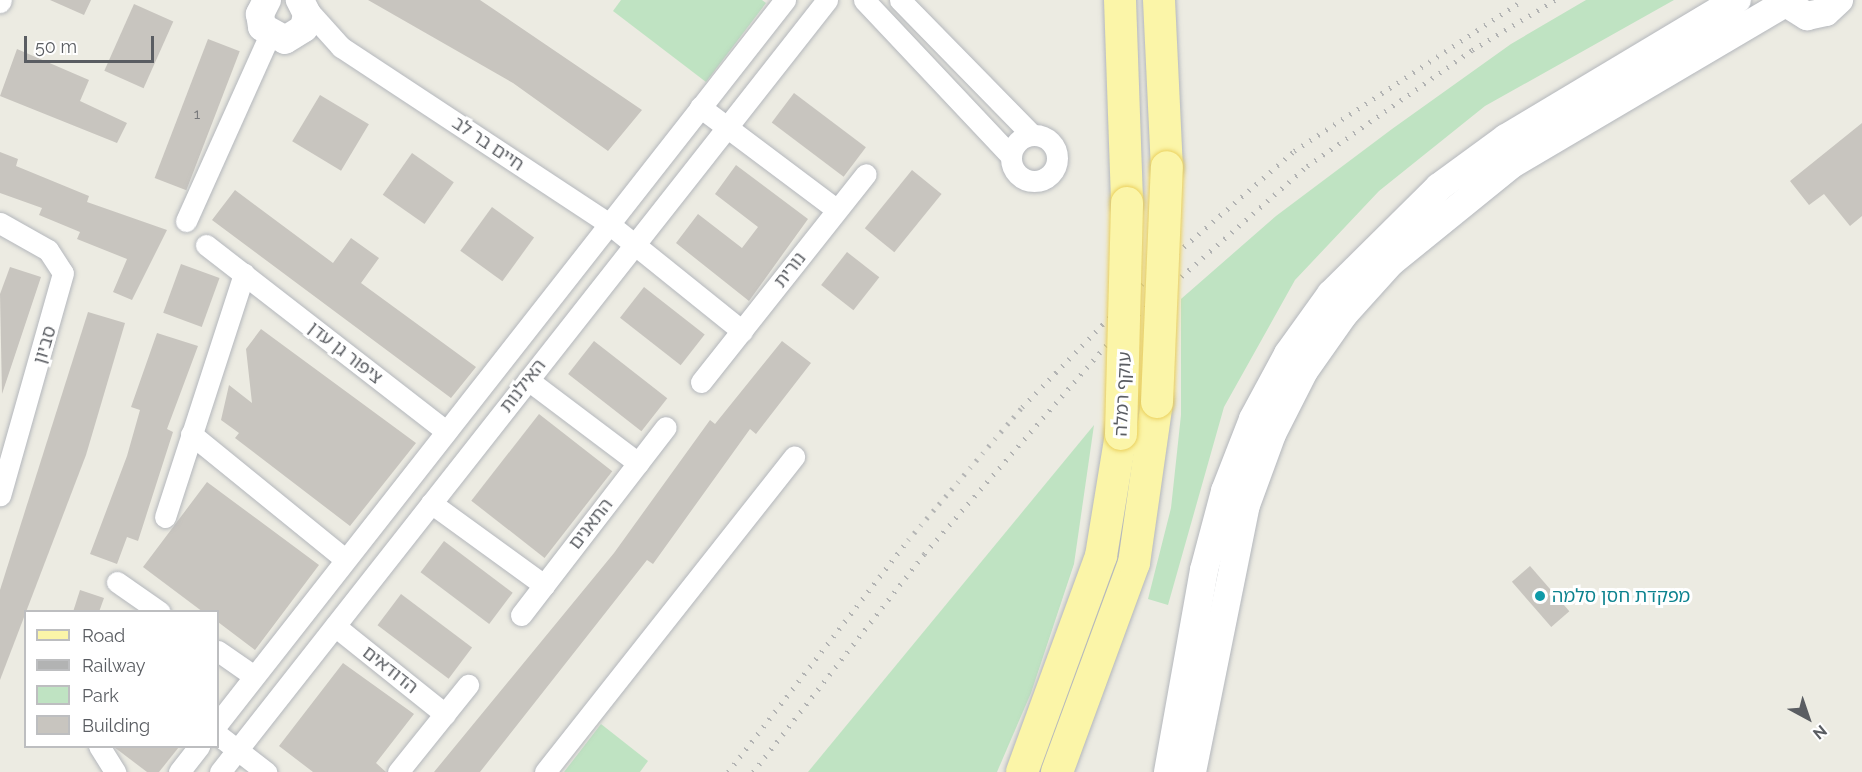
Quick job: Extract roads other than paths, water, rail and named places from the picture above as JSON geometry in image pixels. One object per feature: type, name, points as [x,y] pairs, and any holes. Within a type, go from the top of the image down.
[{"type":"main road","points":[[246,0],[273,26],[304,28],[302,3]]},
{"type":"main road","name":"עוקף רמלה","points":[[1022,772],[1101,556],[1122,435],[1127,203],[1120,0]]},
{"type":"main road","name":"עוקף רמלה","points":[[1057,772],[1134,563],[1157,402],[1167,167],[1159,0]]},
{"type":"main road","points":[[1168,772],[1204,570],[1225,491],[1268,391],[1330,294],[1439,187],[1506,138],[1737,0]]},
{"type":"main road","points":[[1192,772],[1246,505],[1272,434],[1304,371],[1344,314],[1391,262],[1512,164],[1782,2],[1813,16],[1839,0]]},
{"type":"street","name":"האילנות","points":[[219,722],[785,0]]},
{"type":"street","name":"האילנות","points":[[220,772],[827,0]]},
{"type":"street","points":[[864,0],[1011,156],[1020,176],[1034,181],[1048,177],[1056,165],[1056,150],[1046,139],[1032,135],[900,0]]},
{"type":"street","name":"חיים בר לב","points":[[302,3],[341,47],[609,224],[634,244]]},
{"type":"street","name":"חיים בר לב","points":[[273,26],[341,47]]},
{"type":"street","points":[[186,221],[273,26]]},
{"type":"street","points":[[700,107],[727,125],[837,210]]},
{"type":"street","points":[[1011,156],[1018,142],[1032,135]]},
{"type":"street","name":"נורית","points":[[701,382],[866,174]]},
{"type":"street","name":"סביון","points":[[0,223],[48,250],[63,273],[0,495]]},
{"type":"street","points":[[634,244],[742,330]]},
{"type":"street","name":"ציפור גן עדן","points":[[206,245],[446,431]]},
{"type":"street","points":[[165,517],[243,274]]},
{"type":"street","points":[[528,380],[638,463]]},
{"type":"street","name":"התאנים","points":[[521,615],[666,427]]},
{"type":"street","points":[[191,434],[345,560]]},
{"type":"street","points":[[545,772],[794,457]]},
{"type":"street","points":[[431,503],[544,585]]},
{"type":"street","points":[[117,582],[151,609]]},
{"type":"street","name":"הדודאים","points":[[334,626],[445,714]]},
{"type":"street","points":[[219,652],[254,676]]},
{"type":"street","points":[[398,772],[468,685]]},
{"type":"street","points":[[219,736],[266,772]]},
{"type":"street","points":[[100,748],[115,772]]},
{"type":"street","points":[[179,772],[198,748]]},
{"type":"railway","points":[[728,772],[908,540],[1022,407],[1148,278],[1294,151],[1523,0]]},
{"type":"railway","points":[[753,772],[924,554],[1117,333],[1307,166],[1472,50],[1555,0]]},
{"type":"place","name":"מפקדת חסן סלמה","points":[[1540,596]]}]
